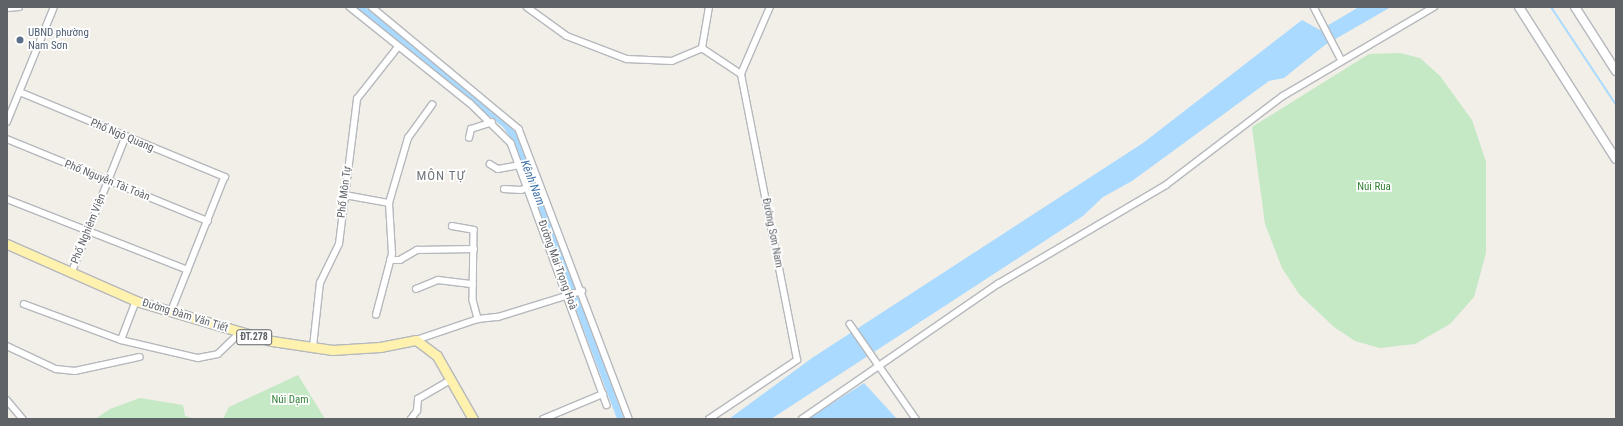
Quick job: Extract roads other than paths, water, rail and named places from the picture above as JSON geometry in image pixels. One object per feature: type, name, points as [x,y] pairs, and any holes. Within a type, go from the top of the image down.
[{"type":"main road","name":"Đường Đàm Văn Tiết","points":[[7,244],[70,274],[136,301],[240,333],[313,348],[352,350],[416,340]]},
{"type":"main road","points":[[416,340],[426,345],[452,379],[473,419]]},
{"type":"street","points":[[7,8],[19,7]]},
{"type":"street","points":[[7,122],[54,7]]},
{"type":"street","name":"Đường Mai Trọng Hoà","points":[[350,7],[492,122],[511,143],[529,186],[607,405]]},
{"type":"street","points":[[372,7],[516,124],[531,153],[629,419]]},
{"type":"street","points":[[527,7],[567,36],[627,59],[672,61],[702,48]]},
{"type":"street","points":[[702,48],[709,7]]},
{"type":"street","points":[[702,48],[741,74],[770,7]]},
{"type":"street","points":[[802,419],[998,284],[1166,185],[1283,96],[1341,59],[1434,7]]},
{"type":"street","points":[[1519,7],[1616,159]]},
{"type":"street","points":[[1575,7],[1616,71]]},
{"type":"street","points":[[1315,9],[1341,59]]},
{"type":"street","name":"Phố Môn Tự","points":[[313,348],[320,283],[339,244],[357,98],[398,47]]},
{"type":"street","name":"Đường Sơn Nam","points":[[709,419],[797,360],[741,74]]},
{"type":"street","name":"Phố Ngô Quang","points":[[20,92],[125,138],[225,178],[208,221]]},
{"type":"street","points":[[376,315],[390,260],[389,203],[408,138],[432,105]]},
{"type":"street","points":[[469,138],[471,129],[492,122]]},
{"type":"street","name":"Phố Nghiêm Viện","points":[[70,274],[125,138]]},
{"type":"street","name":"Phố Nguyễn Tài Toàn","points":[[7,139],[107,182],[208,221]]},
{"type":"street","points":[[490,164],[498,169],[521,165]]},
{"type":"street","points":[[504,189],[521,190],[529,186]]},
{"type":"street","points":[[345,195],[389,203]]},
{"type":"street","points":[[7,199],[188,270]]},
{"type":"street","points":[[172,312],[208,221]]},
{"type":"street","points":[[452,226],[474,230],[473,284],[478,319]]},
{"type":"street","points":[[390,260],[400,260],[417,250],[474,249]]},
{"type":"street","points":[[416,289],[438,280],[473,284]]},
{"type":"street","points":[[416,340],[478,319],[498,317],[582,291]]},
{"type":"street","points":[[121,340],[136,301]]},
{"type":"street","points":[[24,304],[121,340],[198,358],[227,348],[240,333]]},
{"type":"street","points":[[850,324],[916,419]]},
{"type":"street","points":[[7,346],[56,369],[75,371],[140,357]]},
{"type":"street","points":[[411,419],[417,411],[418,398],[452,379]]},
{"type":"street","points":[[543,419],[603,394]]},
{"type":"street","points":[[7,400],[23,419]]},
{"type":"water","name":"Kênh Nam","points":[[354,7],[365,7],[512,127],[522,143],[624,419],[617,419],[514,143],[503,127]]},
{"type":"water","points":[[1359,7],[1391,7],[1325,45],[1284,78],[1269,81],[1132,181],[1103,197],[1083,216],[771,419],[729,419],[812,358],[1143,143],[1302,20],[1320,30]]},
{"type":"water","points":[[864,383],[897,419],[808,419]]},
{"type":"waterway","points":[[1551,7],[1616,105]]},
{"type":"place","name":"UBND phường Nam Sơn","points":[[20,40]]},
{"type":"district","name":"MÔN TỰ","points":[[441,176]]},
{"type":"park label","name":"Núi Rùa","points":[[1374,187]]},
{"type":"park label","name":"Núi Dạm","points":[[290,400]]}]
